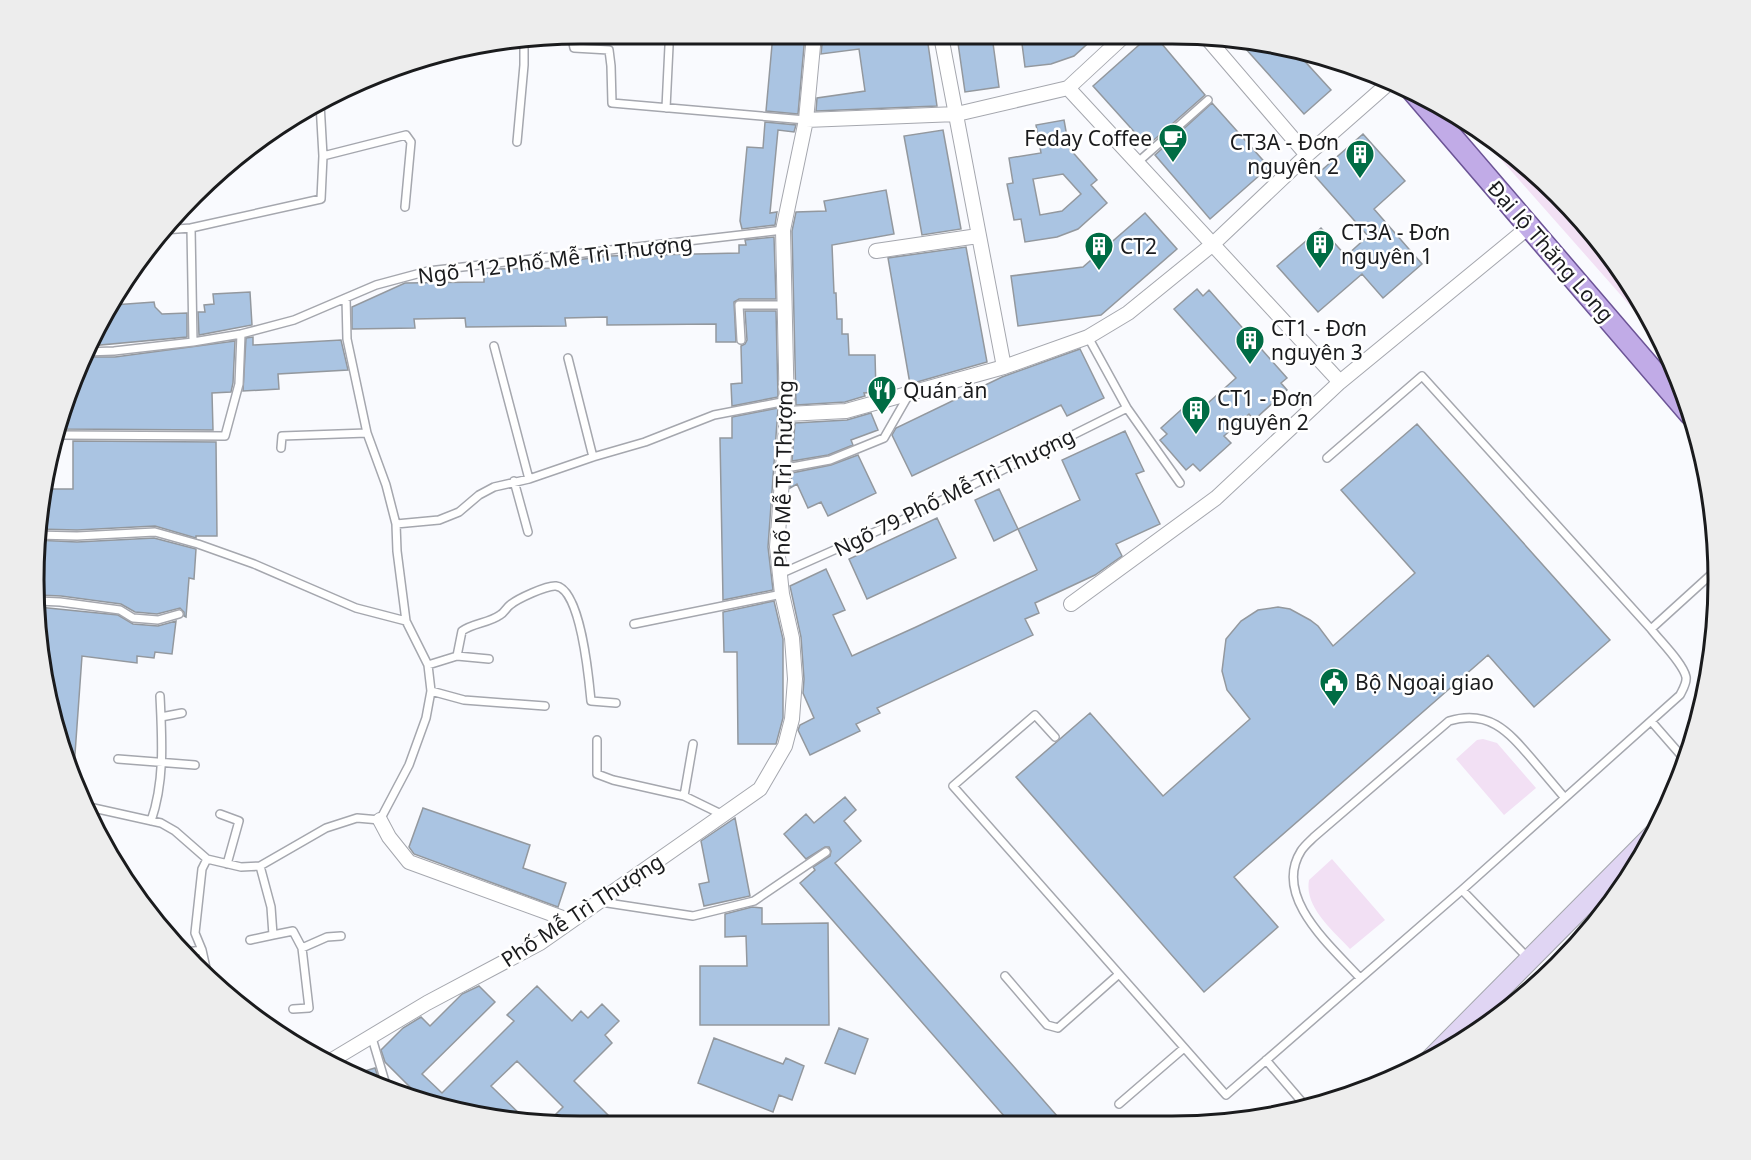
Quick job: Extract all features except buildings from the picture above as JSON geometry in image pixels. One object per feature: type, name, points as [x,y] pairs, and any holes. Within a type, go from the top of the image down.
[{"type":"main road","name":"Đại lộ Thăng Long","points":[[1429,110],[1675,396]]},
{"type":"main road","points":[[1454,1035],[1629,859]]},
{"type":"street","name":"Phố Mễ Trì Thượng","points":[[337,1058],[427,1003],[540,943],[599,902],[760,789],[785,746],[792,718],[795,679],[792,638],[782,594],[777,547],[787,408],[783,230],[806,120],[813,44]]},
{"type":"street","points":[[943,44],[1004,367]]},
{"type":"street","points":[[806,120],[957,114],[1068,88],[1115,44]]},
{"type":"street","points":[[1213,46],[1307,155]]},
{"type":"street","points":[[787,408],[846,411],[1004,367],[1088,336],[1128,313],[1213,244],[1383,87]]},
{"type":"street","points":[[1068,88],[1340,382]]},
{"type":"street","points":[[1071,604],[1216,498],[1340,382],[1530,226]]},
{"type":"street","points":[[876,251],[978,236]]},
{"type":"street","points":[[380,820],[389,837],[409,862],[571,921]]},
{"type":"lane","points":[[573,44],[574,48],[609,50],[612,103],[806,120]]},
{"type":"lane","points":[[666,108],[669,46]]},
{"type":"lane","points":[[517,142],[524,47]]},
{"type":"lane","points":[[1138,162],[1208,100]]},
{"type":"lane","points":[[174,229],[191,228],[321,199],[323,156],[320,111]]},
{"type":"lane","points":[[323,156],[406,135],[411,142],[405,207]]},
{"type":"lane","points":[[191,228],[193,342]]},
{"type":"lane","name":"Ngõ 112 Phố Mễ Trì Thượng","points":[[95,352],[193,342],[241,334],[294,320],[376,285],[428,272],[783,230]]},
{"type":"lane","points":[[95,809],[161,823],[175,831],[207,859],[241,867],[260,866],[326,828],[357,818],[380,820],[409,765],[426,718],[431,691],[428,665],[406,621],[396,524],[386,484],[367,433],[347,339],[346,298]]},
{"type":"lane","points":[[741,340],[739,305],[783,305]]},
{"type":"lane","points":[[64,435],[225,436],[239,384],[241,334]]},
{"type":"lane","points":[[1088,336],[1127,408],[1180,483]]},
{"type":"lane","points":[[494,346],[529,479]]},
{"type":"lane","points":[[568,358],[593,457]]},
{"type":"lane","points":[[1055,737],[1035,714],[953,786],[1226,1095],[1462,890],[1680,695],[1686,677],[1681,667],[1651,629],[1422,376],[1327,458]]},
{"type":"lane","points":[[781,469],[830,460],[884,438],[909,394]]},
{"type":"lane","points":[[396,524],[439,520],[459,512],[479,495],[494,487],[529,479],[645,442],[714,415],[787,408]]},
{"type":"lane","name":"Ngõ 79 Phố Mễ Trì Thượng","points":[[780,574],[902,520],[1127,408]]},
{"type":"lane","points":[[281,448],[282,436],[367,433]]},
{"type":"lane","points":[[514,481],[528,532]]},
{"type":"lane","points":[[46,535],[155,532],[198,544],[254,564],[356,608],[406,621]]},
{"type":"lane","points":[[1651,629],[1708,577]]},
{"type":"lane","points":[[457,656],[462,631],[467,627],[500,615],[511,604],[547,587],[558,586],[566,591],[584,638],[591,701],[616,703]]},
{"type":"lane","points":[[634,624],[782,594]]},
{"type":"lane","points":[[45,601],[120,610],[133,618],[158,620],[179,614]]},
{"type":"lane","points":[[428,665],[457,656],[489,659]]},
{"type":"lane","points":[[431,691],[464,700],[545,706]]},
{"type":"lane","points":[[151,821],[162,775],[159,696]]},
{"type":"lane","points":[[161,717],[182,713]]},
{"type":"lane","points":[[1360,978],[1309,922],[1299,906],[1293,884],[1295,865],[1301,850],[1314,837],[1449,722],[1459,718],[1489,721],[1505,729],[1564,797]]},
{"type":"lane","points":[[1651,721],[1679,753]]},
{"type":"lane","points":[[597,740],[597,774],[613,780],[684,796],[723,815]]},
{"type":"lane","points":[[684,796],[693,744]]},
{"type":"lane","points":[[118,759],[195,765]]},
{"type":"lane","points":[[220,814],[239,820],[226,864]]},
{"type":"lane","points":[[599,902],[693,916],[754,901],[826,852]]},
{"type":"lane","points":[[205,963],[195,933],[202,869],[207,859]]},
{"type":"lane","points":[[260,866],[271,907],[273,935]]},
{"type":"lane","points":[[1462,890],[1529,959]]},
{"type":"lane","points":[[250,940],[293,931],[302,948],[309,1008],[293,1009]]},
{"type":"lane","points":[[302,948],[327,937],[341,936]]},
{"type":"lane","points":[[193,951],[202,950]]},
{"type":"lane","points":[[1005,976],[1047,1025],[1058,1028],[1119,974]]},
{"type":"lane","points":[[372,1038],[384,1079]]},
{"type":"lane","points":[[1119,1104],[1184,1048]]},
{"type":"lane","points":[[1266,1060],[1300,1100]]},
{"type":"shaded area","points":[[1494,151],[1525,177],[1574,226],[1597,253],[1636,313]]},
{"type":"shaded area","points":[[1483,739],[1497,743],[1536,788],[1504,815],[1456,759],[1477,740]]},
{"type":"shaded area","points":[[1332,859],[1385,920],[1350,949],[1322,918],[1311,900],[1309,890],[1309,880]]},
{"type":"place","name":"Feday Coffee","points":[[1173,164]]},
{"type":"place","name":"CT3A - Đơn nguyên 2","points":[[1360,180]]},
{"type":"place","name":"CT3A - Đơn nguyên 1","points":[[1320,270]]},
{"type":"place","name":"CT2","points":[[1099,272]]},
{"type":"place","name":"CT1 - Đơn nguyên 3","points":[[1250,366]]},
{"type":"place","name":"Quán ăn","points":[[882,416]]},
{"type":"place","name":"CT1 - Đơn nguyên 2","points":[[1196,436]]},
{"type":"place","name":"Bộ Ngoại giao","points":[[1334,708]]}]
